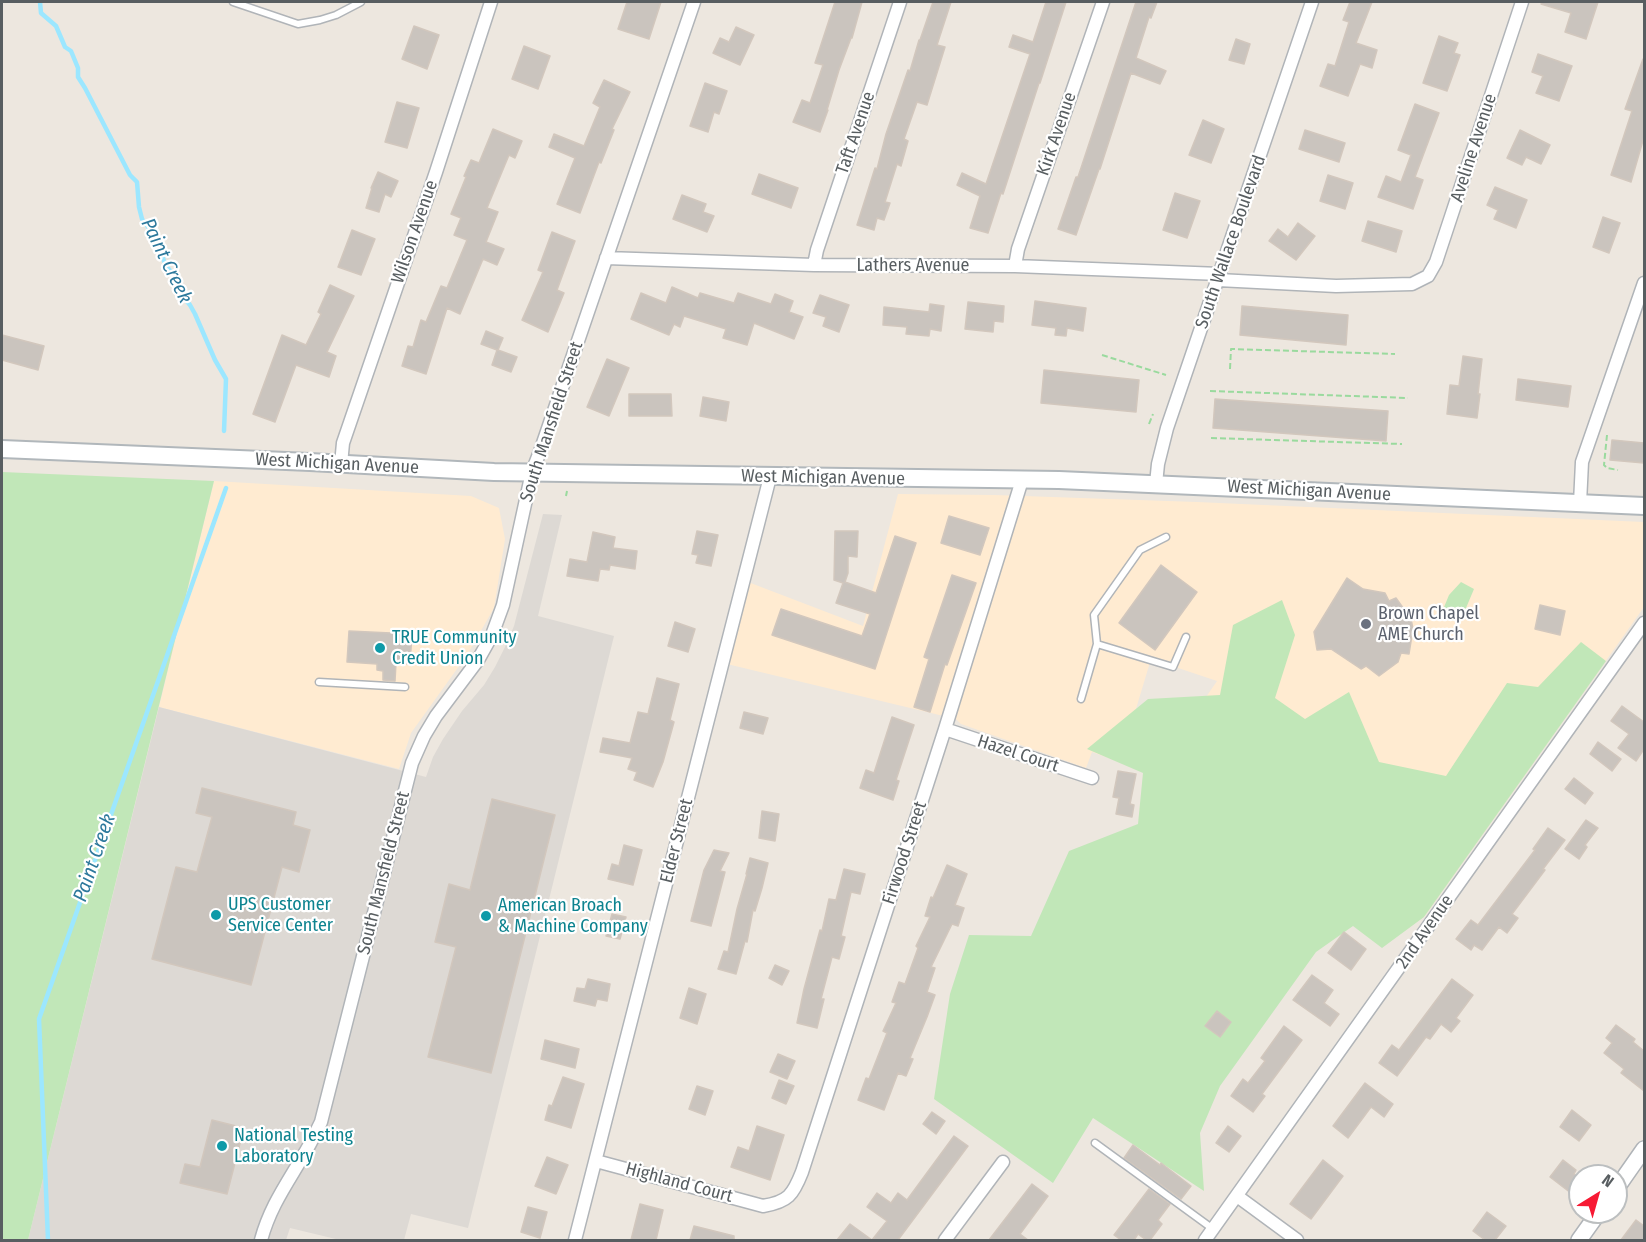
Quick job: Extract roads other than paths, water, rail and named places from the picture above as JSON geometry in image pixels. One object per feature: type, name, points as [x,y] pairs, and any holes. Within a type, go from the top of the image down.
[{"type":"main road","name":"West Michigan Avenue","points":[[2,449],[494,472],[1022,480],[1644,506]]},
{"type":"street","name":"Wilson Avenue","points":[[341,464],[343,443],[491,2]]},
{"type":"street","name":"South Mansfield Street","points":[[261,1240],[275,1202],[305,1154],[321,1122],[412,763],[436,716],[478,660],[492,635],[503,604],[532,472],[542,449],[694,2]]},
{"type":"street","name":"Taft Avenue","points":[[814,265],[817,250],[900,2]]},
{"type":"street","name":"Kirk Avenue","points":[[1015,266],[1018,249],[1103,2]]},
{"type":"street","name":"South Wallace Boulevard","points":[[1156,484],[1158,464],[1167,428],[1312,2]]},
{"type":"street","name":"Aveline Avenue","points":[[1412,284],[1428,276],[1436,262],[1522,2]]},
{"type":"street","name":"Lathers Avenue","points":[[606,258],[814,265],[1015,266],[1336,286],[1412,284]]},
{"type":"street","points":[[1580,503],[1582,462],[1644,283]]},
{"type":"street","name":"Elder Street","points":[[576,1240],[770,477]]},
{"type":"street","name":"Firwood Street","points":[[763,1206],[777,1204],[787,1198],[796,1188],[802,1172],[945,729],[1022,480]]},
{"type":"street","name":"2nd Avenue","points":[[1205,1240],[1644,623]]},
{"type":"street","name":"Hazel Court","points":[[945,729],[1092,778]]},
{"type":"street","points":[[1628,1172],[1644,1149]]},
{"type":"street","name":"Highland Court","points":[[596,1161],[763,1206]]},
{"type":"street","points":[[945,1240],[1002,1162]]},
{"type":"street","points":[[1237,1196],[1297,1240]]},
{"type":"street","points":[[1579,1240],[1590,1224]]},
{"type":"lane","points":[[233,2],[298,24],[336,15],[361,2]]},
{"type":"lane","points":[[1081,699],[1097,644],[1094,615],[1140,550],[1166,537]]},
{"type":"lane","points":[[1097,644],[1173,667],[1186,637]]},
{"type":"lane","points":[[319,682],[405,687]]},
{"type":"lane","points":[[1095,1143],[1213,1229]]},
{"type":"waterway","name":"Paint Creek","points":[[40,2],[41,13],[56,26],[65,47],[71,51],[78,68],[78,77],[130,175],[137,182],[142,219],[154,235],[166,266],[173,274],[179,292],[195,314],[226,379],[224,431]]},
{"type":"waterway","name":"Paint Creek","points":[[48,1240],[39,1019],[226,488]]},
{"type":"place","name":"Brown Chapel AME Church","points":[[1366,624]]},
{"type":"place","name":"TRUE Community Credit Union","points":[[380,648]]},
{"type":"place","name":"UPS Customer Service Center","points":[[216,915]]},
{"type":"place","name":"American Broach & Machine Company","points":[[486,916]]},
{"type":"place","name":"National Testing Laboratory","points":[[222,1146]]}]
